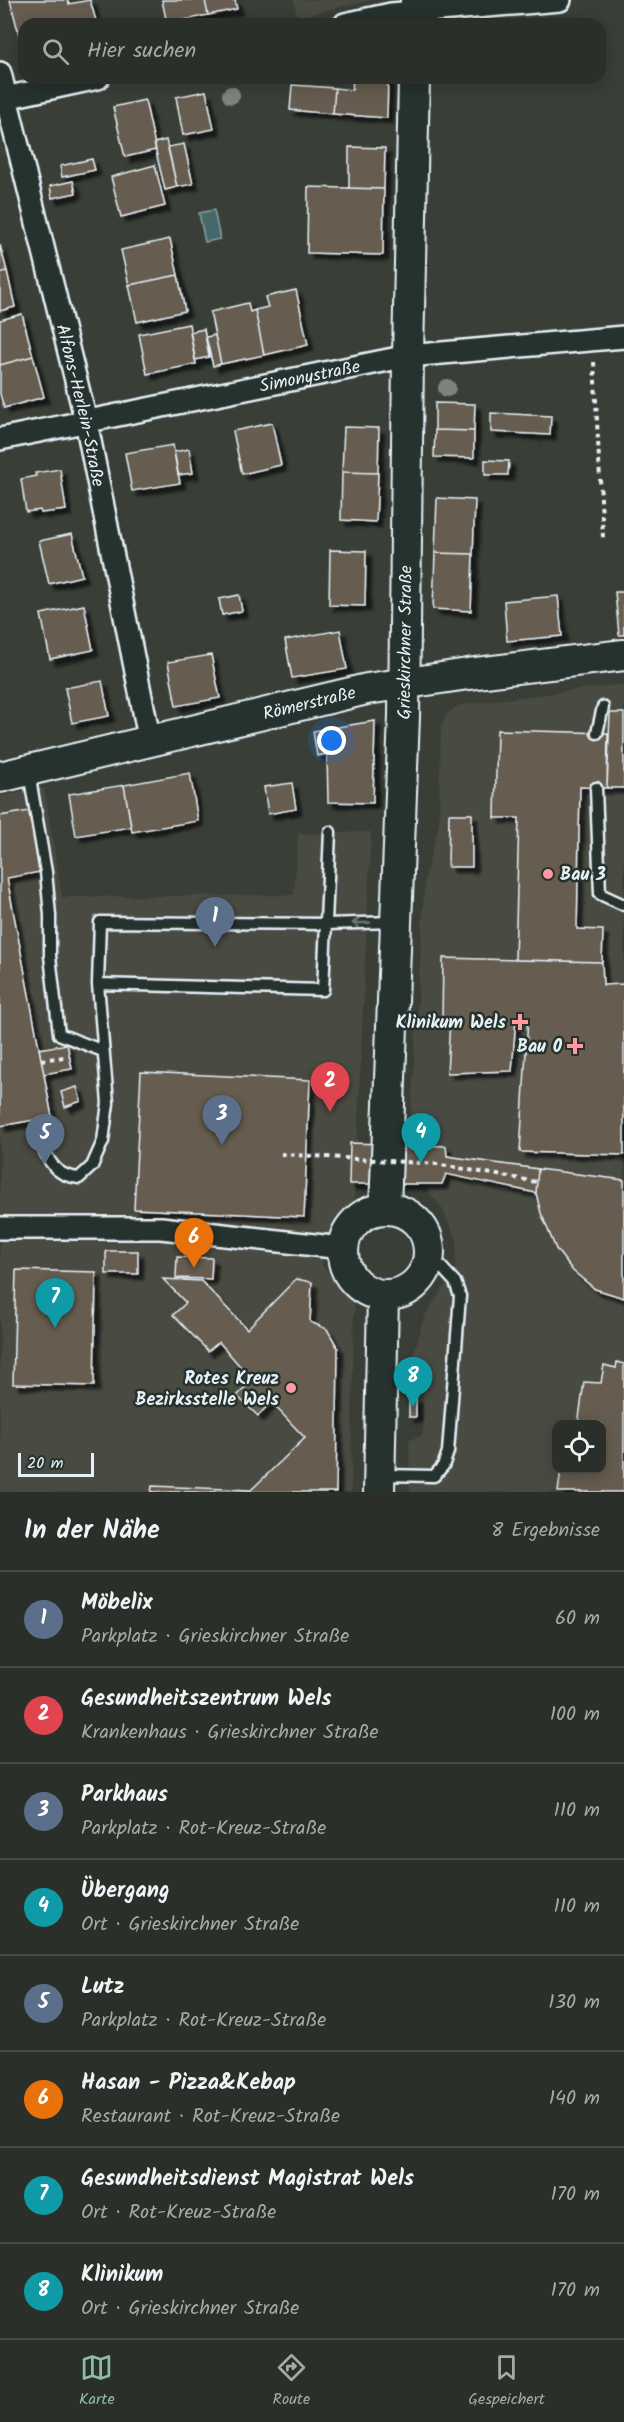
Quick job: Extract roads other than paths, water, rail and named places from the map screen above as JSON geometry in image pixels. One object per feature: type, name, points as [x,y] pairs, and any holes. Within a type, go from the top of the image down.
[{"type":"main road","name":"Grieskirchner Straße","points":[[385,1208],[404,683],[414,84]]},
{"type":"main road","name":"Römerstraße","points":[[0,777],[367,689],[624,655]]},
{"type":"main road","points":[[385,1208],[411,1216],[427,1237],[430,1255],[426,1271],[407,1291],[383,1296],[362,1290],[346,1271],[342,1248],[350,1226],[366,1213],[385,1208]]},
{"type":"main road","points":[[379,1483],[383,1296]]},
{"type":"street","points":[[373,18],[391,14],[561,0]]},
{"type":"street","name":"Alfons-Herlein-Straße","points":[[0,73],[3,99],[87,421],[150,742]]},
{"type":"street","points":[[3,99],[71,84]]},
{"type":"street","name":"Simonystraße","points":[[0,439],[408,356],[624,337]]},
{"type":"street","points":[[0,1228],[161,1228],[342,1248]]},
{"type":"lane","points":[[597,732],[603,707]]},
{"type":"lane","points":[[29,770],[46,872],[50,915],[50,956],[59,1034],[103,1051]]},
{"type":"lane","points":[[596,788],[600,894],[624,905]]},
{"type":"lane","points":[[98,984],[323,990],[330,832]]},
{"type":"lane","points":[[44,1150],[52,1166],[65,1176],[79,1178],[92,1166],[103,1141],[108,1103],[98,984],[100,922],[326,924],[397,922]]},
{"type":"lane","points":[[379,1483],[434,1476],[443,1466],[448,1452],[460,1296],[455,1282],[430,1255]]},
{"type":"water","points":[[214,210],[220,239],[205,242],[199,213]]},
{"type":"place","name":"Bau 3","points":[[548,874]]},
{"type":"place","name":"Möbelix","points":[[215,947]]},
{"type":"place","name":"Klinikum Wels","points":[[520,1022]]},
{"type":"place","name":"Bau 0","points":[[575,1046]]},
{"type":"place","name":"Gesundheitszentrum Wels","points":[[330,1112]]},
{"type":"place","name":"Parkhaus","points":[[222,1145]]},
{"type":"place","name":"Übergang","points":[[421,1163]]},
{"type":"place","name":"Lutz","points":[[45,1164]]},
{"type":"place","name":"Hasan - Pizza&Kebap","points":[[194,1268]]},
{"type":"place","name":"Gesundheitsdienst Magistrat Wels","points":[[55,1328]]},
{"type":"place","name":"Rotes Kreuz Bezirksstelle Wels","points":[[291,1388]]},
{"type":"place","name":"Klinikum","points":[[413,1407]]}]
